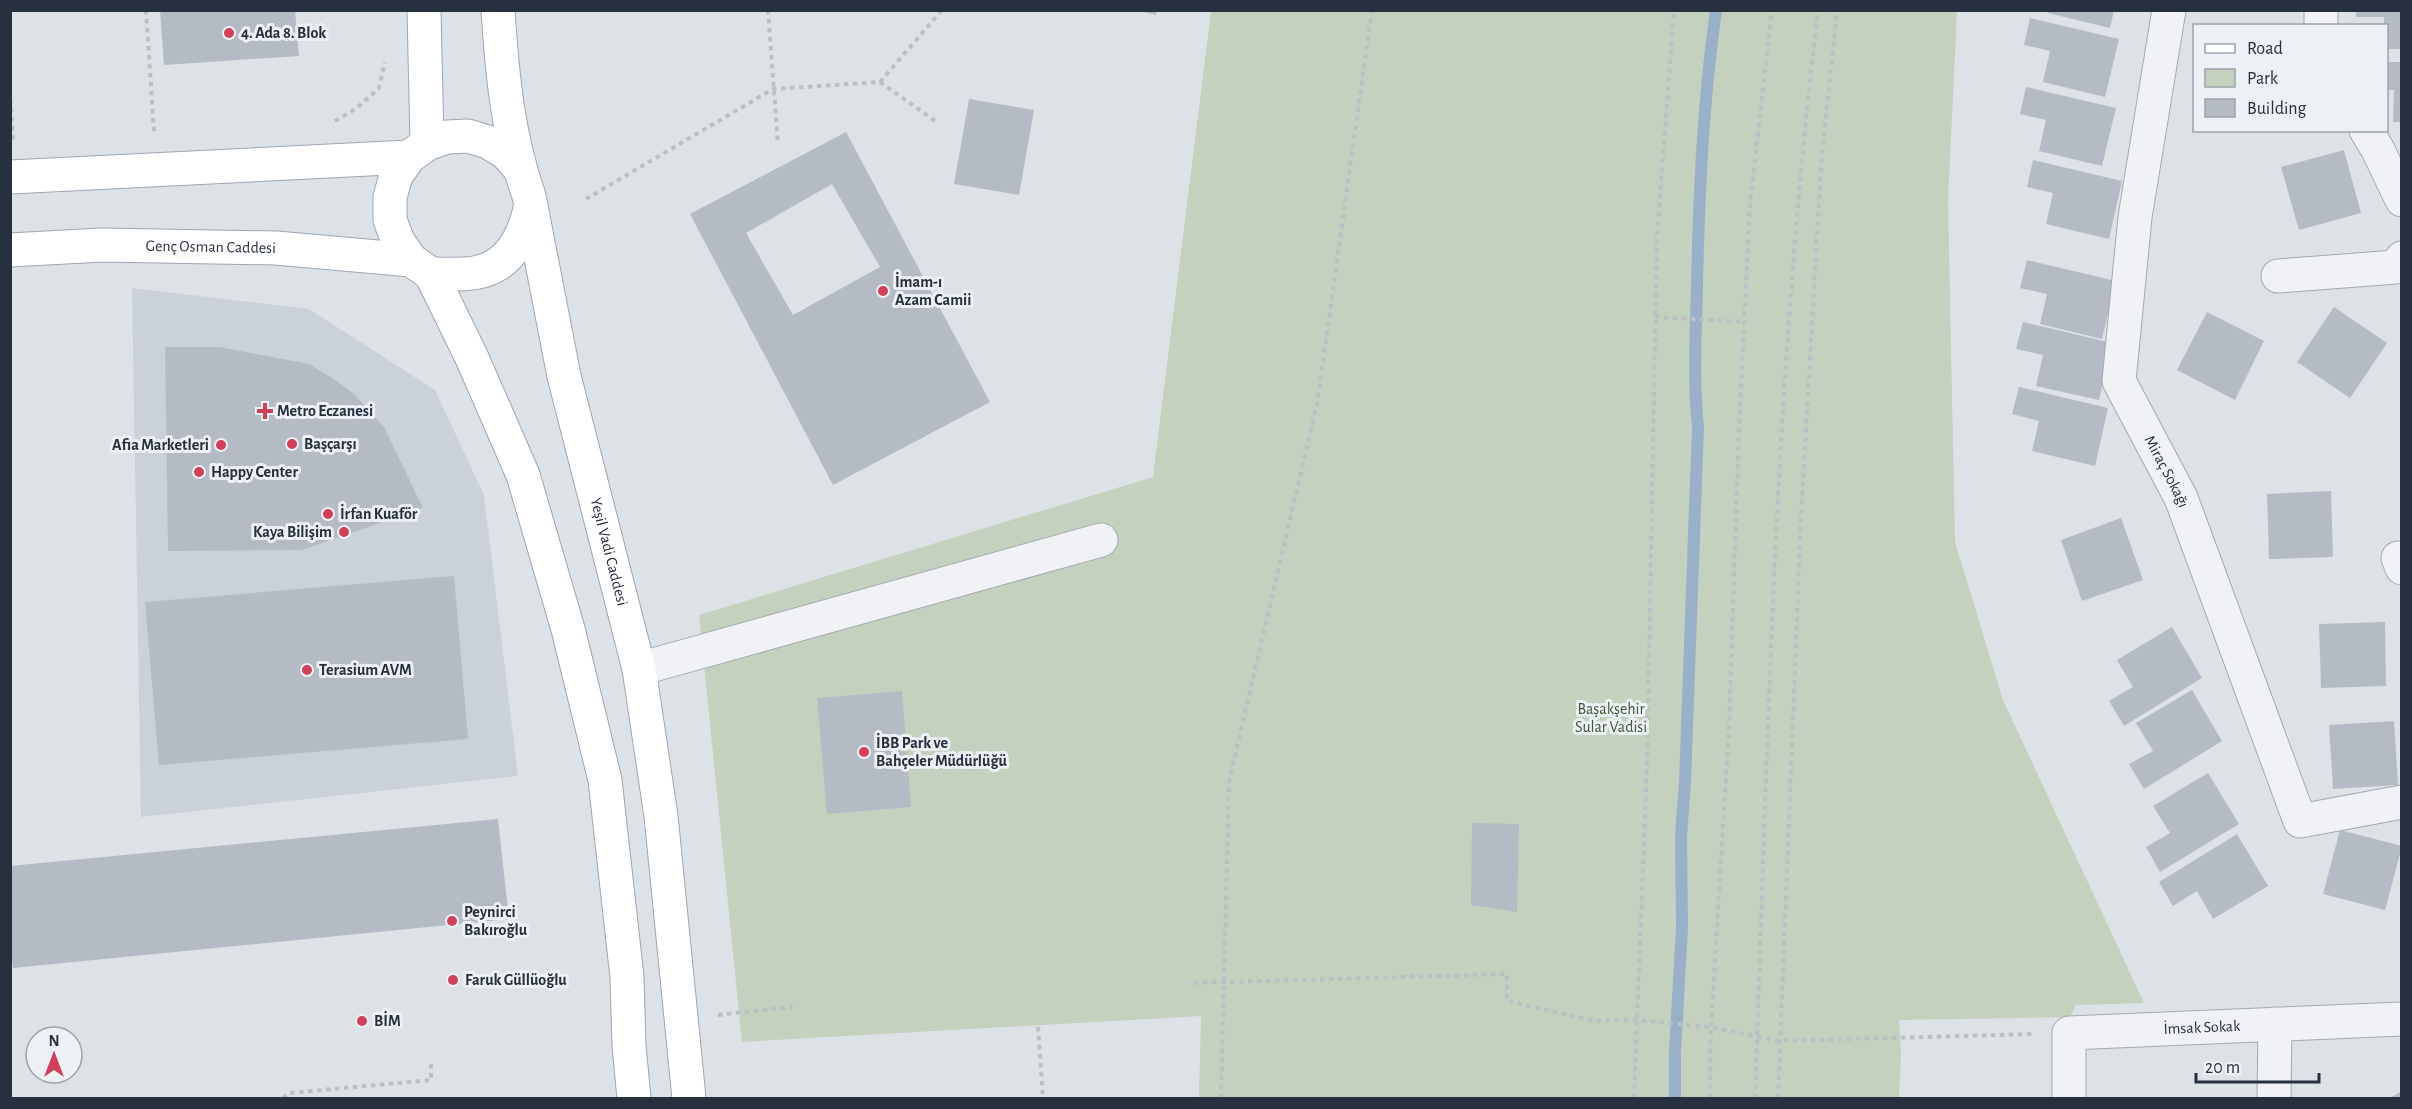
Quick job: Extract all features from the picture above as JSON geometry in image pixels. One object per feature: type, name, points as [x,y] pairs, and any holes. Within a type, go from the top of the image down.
[{"type":"main road","points":[[424,10],[418,150],[396,176],[390,197],[390,220],[398,241],[421,267],[472,358],[523,475],[568,629],[603,768],[627,977],[629,1046],[634,1098]]},
{"type":"main road","name":"Yeşil Vadi Caddesi","points":[[498,10],[502,71],[520,169],[529,196],[564,376],[639,669],[661,816],[690,1098]]},
{"type":"main road","points":[[10,177],[418,150],[447,137],[468,136],[488,142],[506,153],[520,169]]},
{"type":"main road","points":[[421,267],[475,273],[496,265],[512,251],[524,232],[530,209]]},
{"type":"main road","name":"Genç Osman Caddesi","points":[[10,250],[102,245],[264,248],[421,267]]},
{"type":"lane","name":"Miraç Sokağı","points":[[2169,10],[2135,217],[2119,381],[2181,498],[2301,821],[2402,802]]},
{"type":"lane","points":[[2367,132],[2402,200]]},
{"type":"lane","points":[[2278,276],[2396,267],[2402,258]]},
{"type":"lane","points":[[639,669],[1101,540]]},
{"type":"lane","name":"İmsak Sokak","points":[[2069,1033],[2402,1019]]},
{"type":"lane","points":[[2274,1098],[2275,1024]]},
{"type":"lane","points":[[2069,1033],[2070,1098]]},
{"type":"path","points":[[146,10],[154,135]]},
{"type":"path","points":[[768,10],[778,144]]},
{"type":"path","points":[[880,82],[942,10]]},
{"type":"path","points":[[1221,1098],[1229,781],[1317,404],[1372,10]]},
{"type":"path","points":[[1634,1098],[1647,765],[1657,236],[1674,10]]},
{"type":"path","points":[[1710,1098],[1711,1026],[1729,726],[1750,203],[1772,10]]},
{"type":"path","points":[[1755,1098],[1783,405],[1809,84],[1818,10]]},
{"type":"path","points":[[1778,1098],[1801,530],[1819,189],[1838,10]]},
{"type":"path","points":[[324,122],[335,121],[357,108],[379,88],[387,54]]},
{"type":"path","points":[[586,199],[773,89],[880,82],[938,123]]},
{"type":"path","points":[[10,90],[12,143]]},
{"type":"path","points":[[1655,317],[1745,322]]},
{"type":"path","points":[[1194,983],[1507,974],[1507,1001],[1596,1021],[1636,1020],[1711,1026],[1757,1038],[1779,1041],[2069,1033]]},
{"type":"path","points":[[681,1019],[793,1008]]},
{"type":"path","points":[[1038,1026],[1043,1098]]},
{"type":"path","points":[[283,1098],[289,1093],[431,1080],[431,1063]]},
{"type":"shaded area","points":[[132,288],[309,309],[435,390],[484,495],[518,776],[141,817]]},
{"type":"green space","name":"Başakşehir Sular Vadisi","points":[[1211,11],[1957,11],[1948,201],[1955,542],[2003,700],[2144,1003],[2076,1005],[2070,1017],[1899,1020],[1901,1052],[1899,1098],[1199,1098],[1201,1016],[742,1042],[699,615],[1153,477]]},
{"type":"building","name":"4. Ada 8. Blok","points":[[160,10],[295,10],[299,56],[164,65]]},
{"type":"building","points":[[1135,10],[1157,10],[1156,15]]},
{"type":"building","points":[[2048,10],[2114,10],[2110,28],[2048,13]]},
{"type":"building","points":[[2356,10],[2402,10],[2402,49],[2388,49],[2388,24],[2384,24],[2384,17],[2356,17]]},
{"type":"building","points":[[2030,18],[2119,39],[2105,97],[2043,82],[2050,51],[2024,45]]},
{"type":"building","points":[[2388,62],[2402,62],[2402,122],[2393,122],[2394,90],[2388,90]]},
{"type":"building","points":[[2026,87],[2116,108],[2102,166],[2039,151],[2046,120],[2020,114]]},
{"type":"building","points":[[969,99],[1034,110],[1019,195],[954,184]]},
{"type":"building","name":"İmam-ı Azam Camii","points":[[846,132],[990,402],[833,485],[690,214]],"holes":[[[832,184],[880,267],[793,315],[746,233]]]},
{"type":"building","points":[[2344,150],[2361,213],[2299,230],[2281,167]]},
{"type":"building","points":[[2033,160],[2122,181],[2109,239],[2046,224],[2053,193],[2027,187]]},
{"type":"building","points":[[2027,260],[2116,281],[2102,339],[2040,324],[2047,294],[2020,288]]},
{"type":"building","points":[[2334,307],[2387,343],[2350,398],[2297,362]]},
{"type":"building","points":[[2207,312],[2264,341],[2235,400],[2177,370]]},
{"type":"building","points":[[2023,322],[2112,343],[2099,400],[2036,386],[2043,355],[2016,349]]},
{"type":"building","points":[[165,347],[220,347],[309,364],[332,378],[354,394],[384,427],[423,508],[302,550],[168,551]]},
{"type":"building","points":[[2019,387],[2108,408],[2095,466],[2032,451],[2039,421],[2012,414]]},
{"type":"building","points":[[2331,491],[2333,557],[2269,559],[2267,494]]},
{"type":"building","points":[[2121,518],[2143,580],[2082,601],[2061,540]]},
{"type":"building","name":"Terasium AVM","points":[[454,576],[468,739],[159,765],[145,602]]},
{"type":"building","points":[[2385,622],[2386,686],[2321,688],[2319,624]]},
{"type":"building","points":[[2172,627],[2202,678],[2124,726],[2109,701],[2133,687],[2117,660]]},
{"type":"building","points":[[2192,690],[2222,741],[2144,789],[2129,764],[2153,751],[2136,723]]},
{"type":"building","name":"İBB Park ve Bahçeler Müdürlüğü","points":[[902,691],[911,807],[827,814],[817,698]]},
{"type":"building","points":[[2394,721],[2398,785],[2333,789],[2329,725]]},
{"type":"building","points":[[2208,773],[2239,824],[2160,872],[2146,847],[2170,833],[2153,806]]},
{"type":"building","points":[[498,819],[509,919],[13,968],[10,941],[10,866]]},
{"type":"building","points":[[1472,823],[1519,824],[1517,912],[1471,905]]},
{"type":"building","points":[[2340,830],[2402,846],[2385,910],[2323,894]]},
{"type":"building","points":[[2237,834],[2268,886],[2213,919],[2197,891],[2173,906],[2159,882]]},
{"type":"building","points":[[2402,1091],[2402,1098],[2390,1098]]},
{"type":"waterway","points":[[1675,1098],[1675,1052],[1682,928],[1681,836],[1698,427],[1695,356],[1699,216],[1702,148],[1716,10]]},
{"type":"place","name":"4. Ada 8. Blok","points":[[229,33]]},
{"type":"place","name":"İmam-ı Azam Camii","points":[[883,291]]},
{"type":"place","name":"Metro Eczanesi","points":[[265,411]]},
{"type":"place","name":"Başçarşı","points":[[292,444]]},
{"type":"place","name":"Afia Marketleri","points":[[221,445]]},
{"type":"place","name":"Happy Center","points":[[199,472]]},
{"type":"place","name":"İrfan Kuaför","points":[[328,514]]},
{"type":"place","name":"Kaya Bilişim","points":[[344,532]]},
{"type":"place","name":"Terasium AVM","points":[[307,670]]},
{"type":"place","name":"İBB Park ve Bahçeler Müdürlüğü","points":[[864,752]]},
{"type":"place","name":"Peynirci Bakıroğlu","points":[[452,921]]},
{"type":"place","name":"Faruk Güllüoğlu","points":[[453,980]]},
{"type":"place","name":"BİM","points":[[362,1021]]}]
